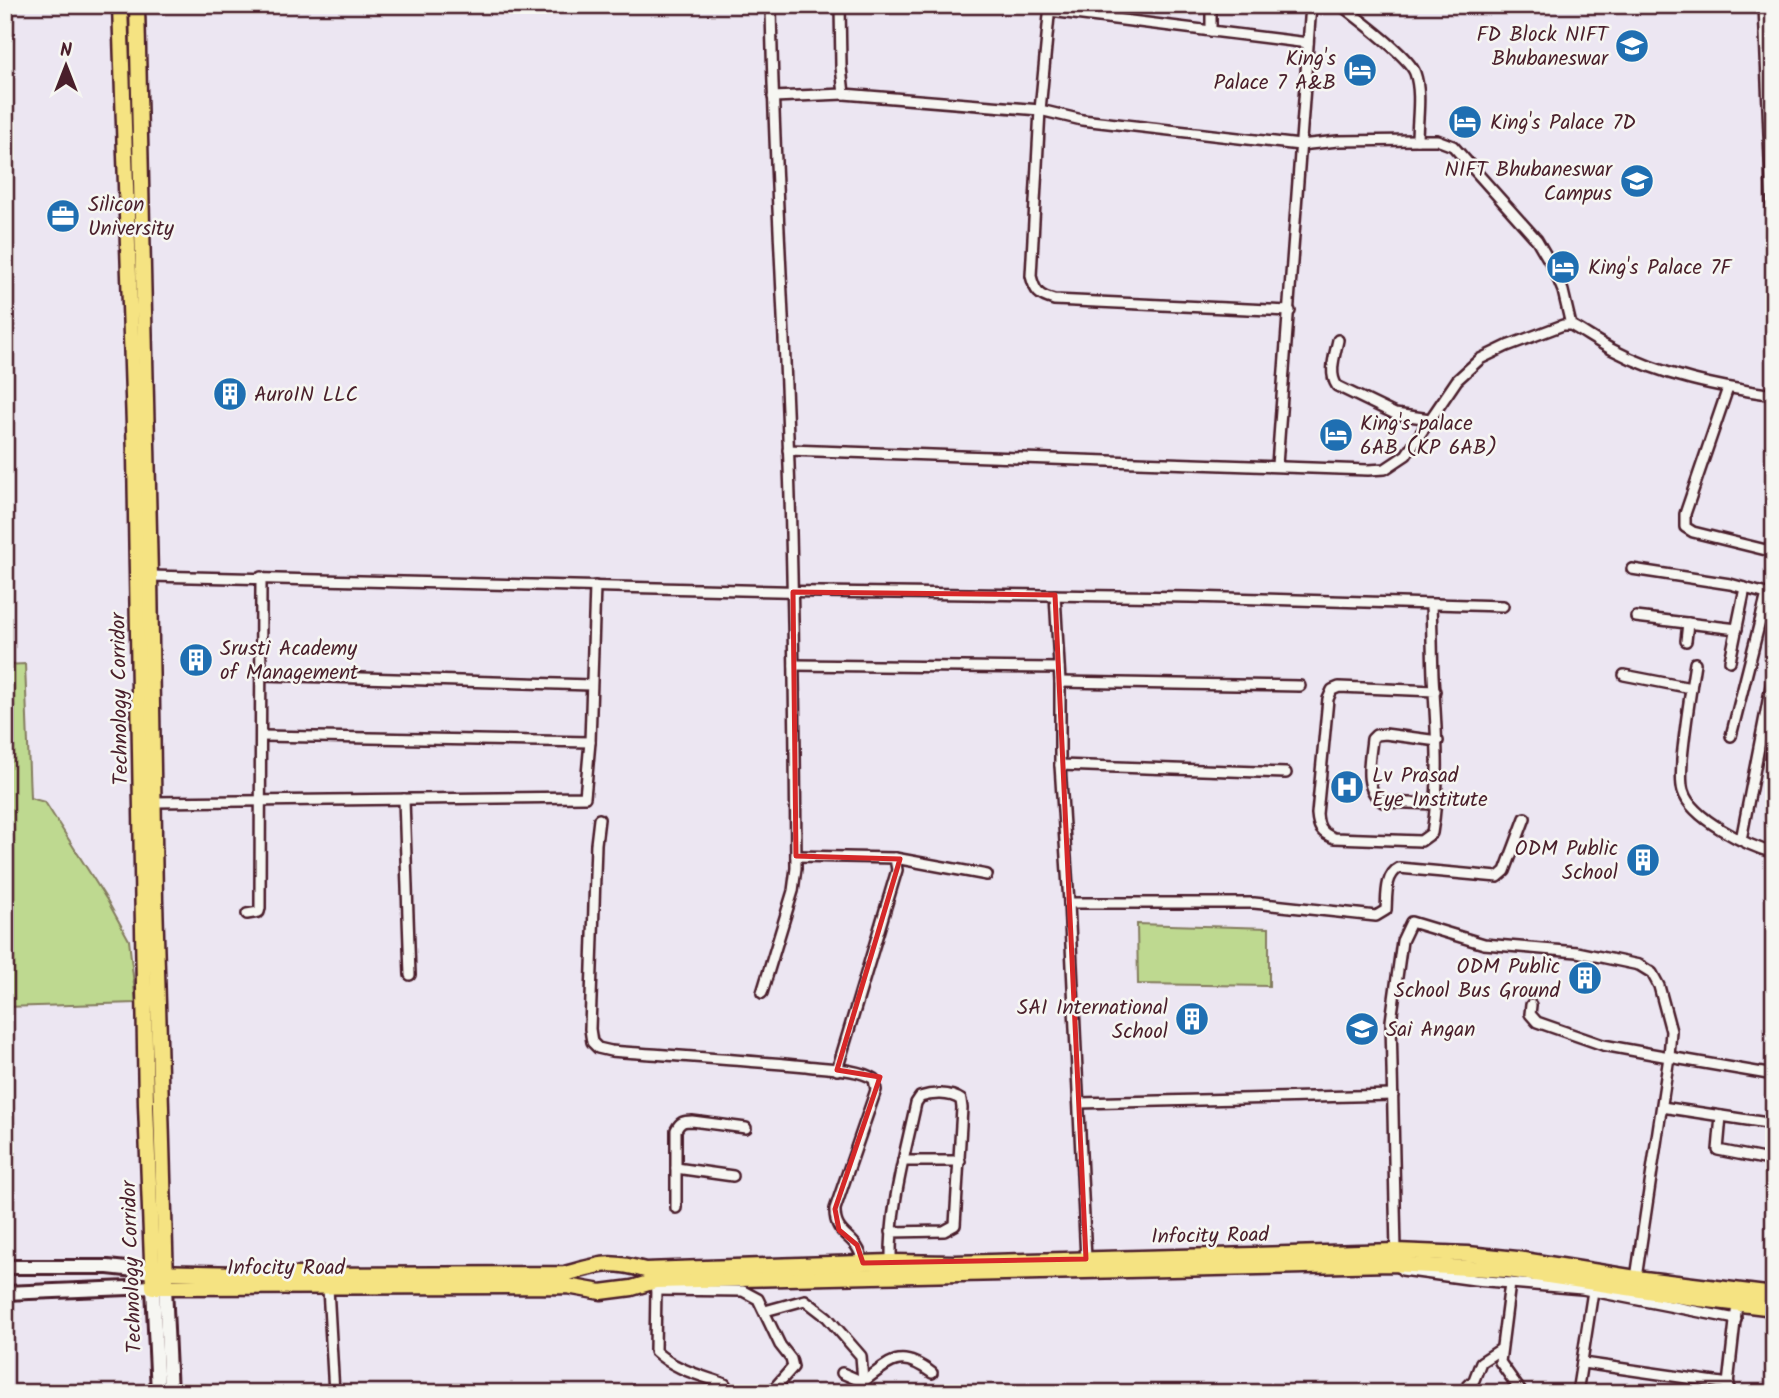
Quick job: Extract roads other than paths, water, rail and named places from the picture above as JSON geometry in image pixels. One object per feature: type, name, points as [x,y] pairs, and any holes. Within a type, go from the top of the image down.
[{"type":"main road","name":"Technology Corridor","points":[[120,5],[146,758],[146,1105],[159,1280]]},
{"type":"main road","points":[[137,5],[150,576],[146,758],[153,802],[159,1280]]},
{"type":"main road","name":"Infocity Road","points":[[159,1280],[328,1288],[566,1280],[594,1265],[610,1263],[651,1281],[1013,1267],[1393,1258],[1636,1278],[1774,1295]]},
{"type":"main road","name":"Infocity Road","points":[[159,1280],[566,1280],[601,1292],[632,1288],[651,1281],[863,1263],[1013,1267],[1086,1259],[1305,1260]]},
{"type":"main road","name":"Infocity Road","points":[[1560,1271],[1736,1311],[1774,1308]]},
{"type":"street","points":[[762,993],[793,891],[796,856],[793,592],[771,5]]},
{"type":"street","points":[[840,5],[844,94]]},
{"type":"street","points":[[1211,5],[1211,31]]},
{"type":"street","points":[[1277,465],[1311,5]]},
{"type":"street","points":[[1341,5],[1397,51],[1415,70],[1418,86],[1417,140]]},
{"type":"street","points":[[1765,5],[1774,263]]},
{"type":"street","points":[[1290,312],[1054,300],[1040,296],[1034,289],[1031,276],[1041,110],[1050,8],[1308,43]]},
{"type":"street","points":[[773,97],[844,94],[1041,110],[1082,120],[1300,145],[1338,141],[1437,140],[1453,146],[1538,240],[1563,291],[1571,325]]},
{"type":"street","points":[[788,450],[1385,469],[1406,455],[1457,380],[1480,359],[1507,345],[1563,325],[1571,325],[1615,351],[1662,370],[1728,388],[1774,395]]},
{"type":"street","points":[[1338,340],[1332,373],[1337,386],[1395,414],[1430,419]]},
{"type":"street","points":[[1728,388],[1685,514],[1685,527],[1693,532],[1774,551]]},
{"type":"street","points":[[1632,569],[1745,588],[1770,595],[1731,736]]},
{"type":"street","points":[[150,576],[1503,606]]},
{"type":"street","points":[[247,914],[260,912],[261,577]]},
{"type":"street","points":[[153,802],[585,797],[590,742],[595,586]]},
{"type":"street","points":[[1730,661],[1745,588]]},
{"type":"street","points":[[1055,595],[1060,682],[1060,765],[1086,1259]]},
{"type":"street","points":[[1431,605],[1438,741],[1432,832],[1421,841],[1334,838],[1325,834],[1318,827],[1317,814],[1328,699],[1332,690],[1435,691]]},
{"type":"street","points":[[1636,617],[1737,628]]},
{"type":"street","points":[[1686,641],[1688,623]]},
{"type":"street","points":[[1695,663],[1685,722],[1681,777],[1683,791],[1690,804],[1708,821],[1741,840],[1774,853]]},
{"type":"street","points":[[794,665],[1059,667]]},
{"type":"street","points":[[1741,840],[1774,670]]},
{"type":"street","points":[[262,675],[591,685]]},
{"type":"street","points":[[1623,675],[1691,688]]},
{"type":"street","points":[[1060,682],[1300,685]]},
{"type":"street","points":[[1434,804],[1383,802],[1376,797],[1369,783],[1372,739],[1376,734],[1438,741]]},
{"type":"street","points":[[262,736],[590,742]]},
{"type":"street","points":[[1060,765],[1286,772]]},
{"type":"street","points":[[404,799],[410,975]]},
{"type":"street","points":[[1069,903],[1254,904],[1376,916],[1386,910],[1390,876],[1392,871],[1399,867],[1498,877],[1505,870],[1525,818]]},
{"type":"street","points":[[599,819],[590,1029],[592,1042],[598,1048],[611,1051],[725,1058],[836,1070],[868,1075],[874,1079],[877,1084],[862,1135],[835,1209],[835,1222],[839,1230],[857,1245],[863,1263]]},
{"type":"street","points":[[796,856],[895,858],[987,875]]},
{"type":"street","points":[[836,1070],[897,870],[895,858]]},
{"type":"street","points":[[1636,1278],[1671,1031],[1659,986],[1652,973],[1639,965],[1577,953],[1484,944],[1411,922],[1402,942],[1391,1021],[1393,1258],[1404,1271],[1774,1314]]},
{"type":"street","points":[[1531,1005],[1530,1014],[1537,1022],[1603,1045],[1774,1075]]},
{"type":"street","points":[[891,1232],[944,1231],[955,1225],[962,1108],[961,1100],[952,1095],[919,1097],[895,1193],[891,1232],[891,1262]]},
{"type":"street","points":[[1079,1103],[1393,1096]]},
{"type":"street","points":[[1661,1107],[1774,1124]]},
{"type":"street","points":[[1721,1116],[1718,1150],[1774,1161]]},
{"type":"street","points":[[676,1208],[676,1130],[683,1121],[746,1128]]},
{"type":"street","points":[[903,1161],[960,1161]]},
{"type":"street","points":[[676,1168],[733,1176]]},
{"type":"street","name":"Infocity Road","points":[[5,1267],[108,1266],[159,1280]]},
{"type":"street","points":[[159,1280],[170,1393]]},
{"type":"street","name":"Infocity Road","points":[[5,1293],[159,1280]]},
{"type":"street","name":"Technology Corridor","points":[[158,1393],[159,1280]]},
{"type":"street","points":[[725,1384],[680,1369],[655,1351],[651,1281],[743,1291],[758,1299],[793,1367],[770,1393]]},
{"type":"street","points":[[1510,1283],[1500,1362],[1522,1393]]},
{"type":"street","points":[[328,1288],[334,1393]]},
{"type":"street","points":[[1577,1393],[1593,1291]]},
{"type":"street","points":[[765,1311],[805,1300],[815,1307],[861,1356],[864,1393]]},
{"type":"street","points":[[1583,1363],[1728,1388],[1736,1311]]},
{"type":"street","points":[[1461,1393],[1474,1380],[1481,1362],[1501,1349]]},
{"type":"street","points":[[863,1382],[881,1367],[897,1359],[911,1359],[932,1373]]},
{"type":"street","points":[[842,1373],[863,1382]]},
{"type":"place","name":"FD Block NIFT Bhubaneswar","points":[[1632,46]]},
{"type":"place","name":"King's Palace 7 A&B","points":[[1360,70]]},
{"type":"place","name":"King's Palace 7D","points":[[1465,122]]},
{"type":"place","name":"NIFT Bhubaneswar Campus","points":[[1637,181]]},
{"type":"place","name":"Silicon University","points":[[63,216]]},
{"type":"place","name":"King's Palace 7F","points":[[1563,267]]},
{"type":"place","name":"AuroIN LLC","points":[[230,394]]},
{"type":"place","name":"King's palace 6AB (KP 6AB)","points":[[1336,435]]},
{"type":"place","name":"Srusti Academy of Management","points":[[196,660]]},
{"type":"place","name":"Lv Prasad Eye Institute","points":[[1347,787]]},
{"type":"place","name":"ODM Public School","points":[[1643,860]]},
{"type":"place","name":"ODM Public School Bus Ground","points":[[1585,978]]},
{"type":"place","name":"SAI International School","points":[[1192,1019]]},
{"type":"place","name":"Sai Angan","points":[[1362,1029]]}]
